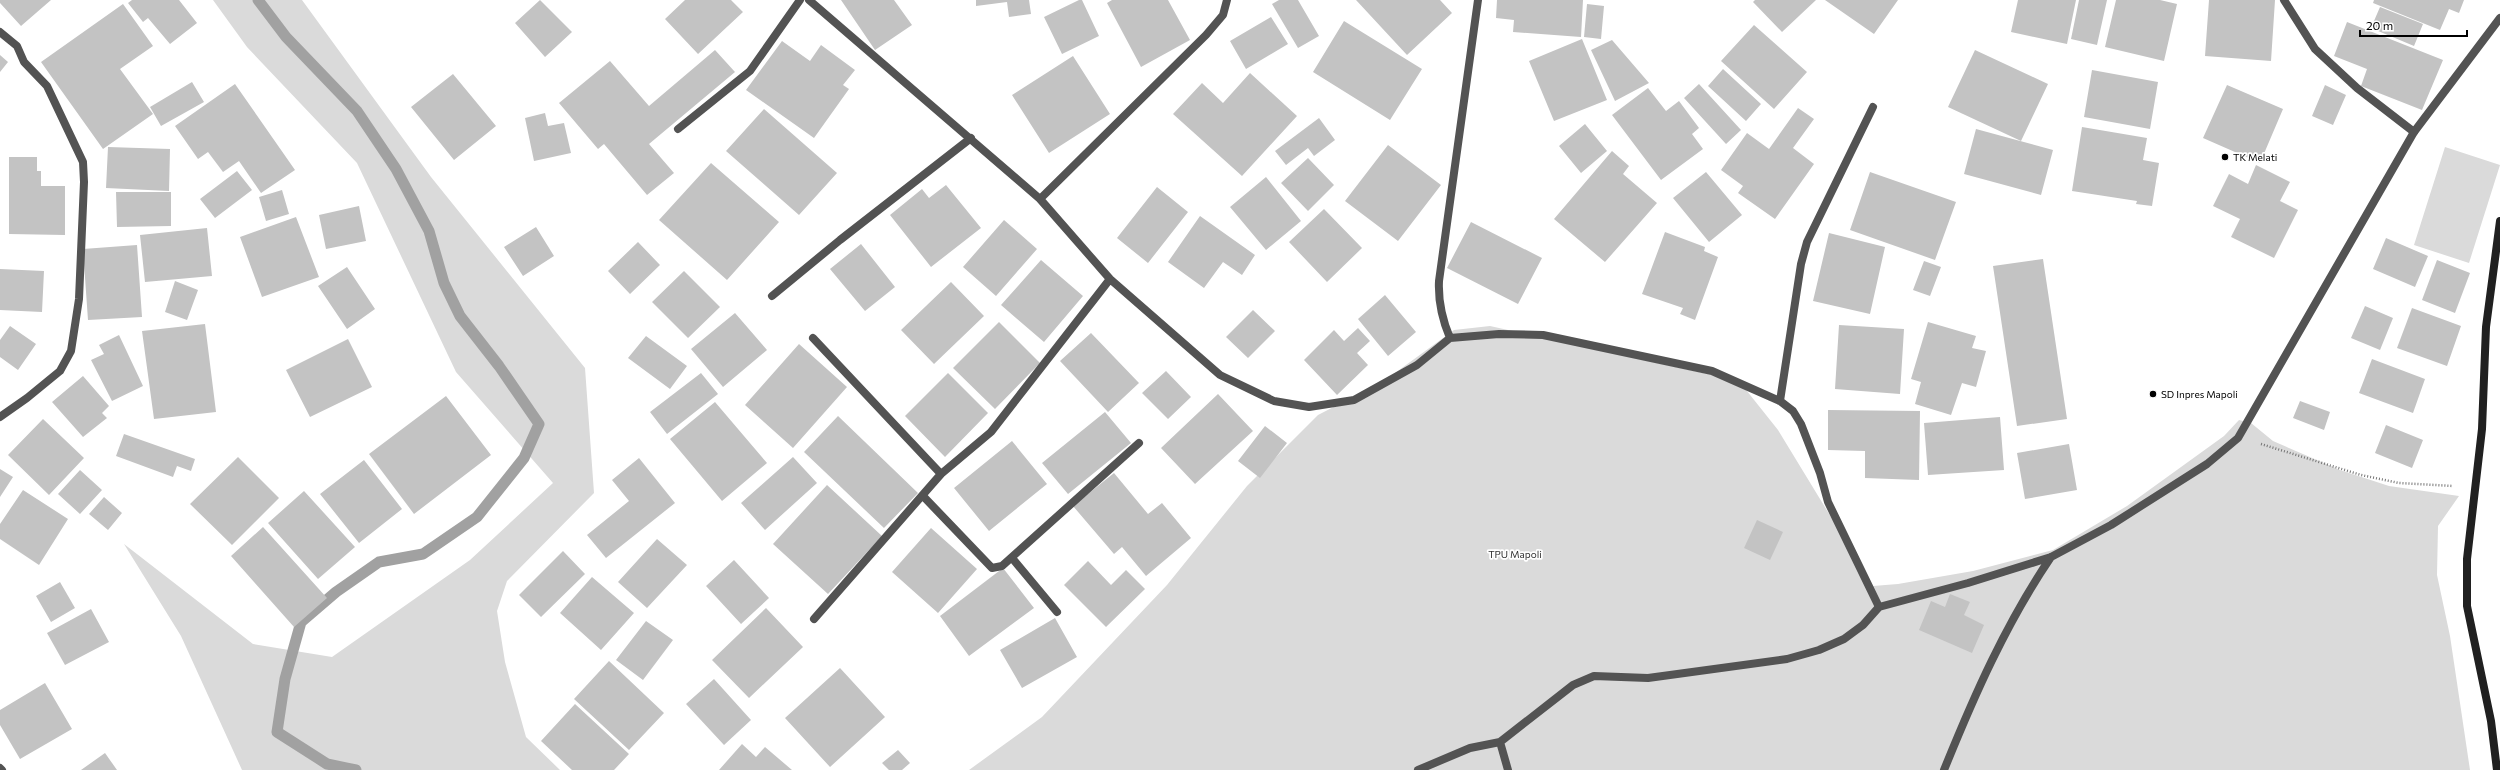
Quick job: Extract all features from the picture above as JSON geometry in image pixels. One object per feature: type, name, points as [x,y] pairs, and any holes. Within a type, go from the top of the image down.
[{"type":"street","points":[[678,129],[750,71],[800,0]]},
{"type":"street","points":[[809,0],[1040,199],[1110,278],[1220,375],[1274,401],[1309,408],[1354,400],[1417,366],[1450,338],[1499,334],[1543,335],[1712,371],[1780,401],[1793,411],[1801,424],[1820,473],[1828,502],[1879,607]]},
{"type":"street","points":[[1040,199],[1206,35],[1223,15],[1227,0]]},
{"type":"street","points":[[1450,338],[1442,318],[1438,298],[1439,280],[1478,0]]},
{"type":"street","points":[[2284,0],[2315,49],[2357,88],[2414,132]]},
{"type":"street","points":[[1418,770],[1470,748],[1500,742],[1573,685],[1594,676],[1648,678],[1787,659],[1819,650],[1844,639],[1863,625],[1879,607],[1968,583],[2051,557],[2111,525],[2200,468],[2238,438],[2414,132],[2500,18]]},
{"type":"street","points":[[0,32],[17,46],[24,62],[47,86],[83,162],[84,182],[79,299],[71,351],[60,371],[28,398],[0,416]]},
{"type":"street","points":[[1780,401],[1801,264],[1807,242],[1873,107]]},
{"type":"street","points":[[772,296],[840,240],[971,138]]},
{"type":"street","points":[[2498,770],[2491,721],[2467,606],[2466,559],[2477,487],[2482,429],[2486,326],[2500,221]]},
{"type":"street","points":[[814,619],[941,474],[991,432],[1110,278]]},
{"type":"street","points":[[813,338],[941,474]]},
{"type":"street","points":[[923,496],[992,568],[1002,566],[1139,443]]},
{"type":"street","points":[[1944,770],[1975,693],[2025,595],[2051,557]]},
{"type":"street","points":[[1012,558],[1057,612]]},
{"type":"street","points":[[1500,742],[1508,770]]},
{"type":"path","points":[[2238,438],[2360,475],[2399,483],[2477,487]]},
{"type":"green space","points":[[213,0],[302,0],[431,177],[585,368],[594,493],[507,581],[497,611],[505,662],[526,737],[560,770],[242,770],[181,636],[124,544],[253,644],[332,657],[470,560],[553,483],[456,372],[357,163],[247,47]]},
{"type":"green space","points":[[2445,147],[2500,165],[2469,263],[2414,245]]},
{"type":"green space","name":"TPU Mapoli","points":[[1490,326],[1739,381],[1778,430],[1873,586],[1898,584],[1973,571],[2053,550],[2127,506],[2224,436],[2239,420],[2251,423],[2273,441],[2340,470],[2389,486],[2459,496],[2438,526],[2437,575],[2450,636],[2470,770],[969,770],[1042,717],[1167,585],[1247,486],[1318,415],[1384,381],[1454,330]]},
{"type":"building","points":[[0,0],[51,0],[21,26],[0,3]]},
{"type":"building","points":[[132,0],[179,0],[197,23],[170,44],[148,18],[143,22],[128,3]]},
{"type":"building","points":[[540,0],[572,32],[545,57],[515,23]]},
{"type":"building","points":[[685,0],[731,0],[743,12],[698,54],[665,19]]},
{"type":"building","points":[[841,0],[894,0],[912,25],[875,50]]},
{"type":"building","points":[[976,0],[1029,0],[1031,14],[1009,17],[1007,2],[976,6]]},
{"type":"building","points":[[1079,0],[1082,0],[1099,36],[1062,54],[1044,17]]},
{"type":"building","points":[[1112,0],[1168,0],[1190,40],[1141,67],[1107,3]]},
{"type":"building","points":[[1279,0],[1298,0],[1319,36],[1298,48],[1272,4]]},
{"type":"building","points":[[1356,0],[1440,0],[1452,13],[1407,55]]},
{"type":"building","points":[[1497,0],[1583,0],[1581,37],[1513,32],[1514,20],[1496,18]]},
{"type":"building","points":[[1755,0],[1816,0],[1782,32],[1753,2]]},
{"type":"building","points":[[1825,0],[1898,0],[1874,34]]},
{"type":"building","points":[[2018,0],[2076,0],[2067,44],[2011,32]]},
{"type":"building","points":[[2079,0],[2107,0],[2097,45],[2071,39]]},
{"type":"building","points":[[2116,0],[2160,0],[2177,4],[2164,61],[2105,47]]},
{"type":"building","points":[[2209,0],[2275,0],[2271,61],[2205,56]]},
{"type":"building","points":[[2374,0],[2464,0],[2459,13],[2449,9],[2440,30],[2373,3]]},
{"type":"building","points":[[123,4],[153,46],[120,69],[153,114],[103,149],[41,62]]},
{"type":"building","points":[[1587,4],[1604,6],[1601,39],[1584,37]]},
{"type":"building","points":[[2380,7],[2423,24],[2414,46],[2371,28]]},
{"type":"building","points":[[1271,17],[1288,44],[1246,69],[1230,41]]},
{"type":"building","points":[[1344,21],[1422,69],[1390,120],[1313,72]]},
{"type":"building","points":[[2347,22],[2443,60],[2422,110],[2361,86],[2367,69],[2334,56]]},
{"type":"building","points":[[1754,25],[1807,72],[1774,109],[1721,61]]},
{"type":"building","points":[[1582,39],[1607,100],[1554,121],[1529,61]]},
{"type":"building","points":[[1612,40],[1649,83],[1615,101],[1591,50]]},
{"type":"building","points":[[782,41],[810,61],[821,45],[855,70],[843,85],[849,89],[814,138],[746,90]]},
{"type":"building","points":[[715,50],[735,72],[649,144],[674,173],[647,195],[604,144],[598,149],[559,103],[610,61],[649,106]]},
{"type":"building","points":[[1975,50],[2048,84],[2021,141],[1948,107]]},
{"type":"building","points":[[0,55],[8,62],[0,72]]},
{"type":"building","points":[[1073,56],[1110,114],[1049,153],[1012,95]]},
{"type":"building","points":[[1723,69],[1761,104],[1746,121],[1708,86]]},
{"type":"building","points":[[2092,70],[2158,82],[2150,129],[2084,117]]},
{"type":"building","points":[[1250,73],[1297,116],[1242,176],[1173,114],[1202,83],[1223,103]]},
{"type":"building","points":[[453,74],[496,126],[454,160],[411,107]]},
{"type":"building","points":[[192,82],[204,102],[161,126],[150,107]]},
{"type":"building","points":[[235,84],[295,170],[261,193],[239,161],[223,172],[208,152],[198,159],[175,126]]},
{"type":"building","points":[[1699,84],[1741,130],[1726,144],[1684,98]]},
{"type":"building","points":[[2227,85],[2283,109],[2260,163],[2203,138]]},
{"type":"building","points":[[2325,85],[2346,95],[2333,125],[2312,116]]},
{"type":"building","points":[[1648,88],[1666,111],[1679,101],[1699,128],[1692,134],[1703,149],[1661,180],[1612,115]]},
{"type":"building","points":[[1798,108],[1814,119],[1793,148],[1814,164],[1775,219],[1738,193],[1743,186],[1721,170],[1747,133],[1769,149]]},
{"type":"building","points":[[764,109],[837,173],[799,215],[726,151]]},
{"type":"building","points":[[545,113],[548,126],[564,123],[571,153],[534,161],[525,118]]},
{"type":"building","points":[[1319,118],[1335,140],[1314,156],[1308,148],[1286,165],[1275,151]]},
{"type":"building","points":[[1585,124],[1607,151],[1581,173],[1559,146]]},
{"type":"building","points":[[2082,127],[2147,138],[2143,160],[2159,163],[2152,206],[2136,204],[2137,201],[2072,191]]},
{"type":"building","points":[[1976,129],[2053,150],[2041,195],[1964,174]]},
{"type":"building","points":[[1388,145],[1441,185],[1398,241],[1345,201]]},
{"type":"building","points":[[108,147],[170,149],[169,191],[106,188]]},
{"type":"building","points":[[1612,151],[1629,166],[1623,174],[1657,203],[1605,262],[1554,219]]},
{"type":"building","points":[[9,157],[37,157],[37,171],[41,171],[41,186],[65,186],[65,235],[9,234]]},
{"type":"building","points":[[1308,158],[1334,185],[1308,211],[1281,183]]},
{"type":"building","points":[[711,163],[779,222],[727,280],[659,220]]},
{"type":"building","points":[[2256,165],[2290,182],[2280,201],[2298,210],[2274,258],[2231,237],[2240,219],[2213,206],[2229,174],[2248,184]]},
{"type":"building","points":[[237,171],[252,190],[215,218],[200,199]]},
{"type":"building","points":[[1706,172],[1742,215],[1709,242],[1673,198]]},
{"type":"building","points":[[1870,172],[1956,202],[1935,260],[1850,230]]},
{"type":"building","points":[[1266,177],[1301,221],[1266,250],[1230,207]]},
{"type":"building","points":[[946,185],[981,228],[931,267],[890,215],[922,189],[929,198]]},
{"type":"building","points":[[1157,187],[1188,212],[1148,263],[1117,238]]},
{"type":"building","points":[[282,190],[289,214],[266,221],[259,197]]},
{"type":"building","points":[[116,192],[171,192],[171,226],[117,227]]},
{"type":"building","points":[[359,206],[366,241],[326,249],[319,215]]},
{"type":"building","points":[[1324,209],[1362,248],[1327,282],[1289,242]]},
{"type":"building","points":[[1200,216],[1255,255],[1242,275],[1223,262],[1204,288],[1168,262]]},
{"type":"building","points":[[296,217],[319,277],[262,297],[240,237]]},
{"type":"building","points":[[1004,220],[1037,249],[996,296],[963,267]]},
{"type":"building","points":[[1471,222],[1542,258],[1518,304],[1447,268]]},
{"type":"building","points":[[536,227],[554,256],[523,276],[504,247]]},
{"type":"building","points":[[207,228],[212,276],[145,282],[140,235]]},
{"type":"building","points":[[1665,232],[1705,247],[1704,251],[1718,257],[1695,320],[1680,314],[1683,308],[1642,294]]},
{"type":"building","points":[[1829,233],[1885,247],[1870,314],[1813,301]]},
{"type":"building","points":[[2386,238],[2428,256],[2415,287],[2373,269]]},
{"type":"building","points":[[638,242],[660,265],[630,294],[608,271]]},
{"type":"building","points":[[861,244],[895,287],[865,311],[830,269]]},
{"type":"building","points":[[137,245],[142,317],[88,320],[83,249]]},
{"type":"building","points":[[2043,259],[2067,419],[2017,426],[1993,266]]},
{"type":"building","points":[[1041,260],[1083,296],[1044,342],[1001,305]]},
{"type":"building","points":[[2437,260],[2470,273],[2455,313],[2422,300]]},
{"type":"building","points":[[1924,261],[1941,267],[1930,296],[1913,290]]},
{"type":"building","points":[[347,267],[375,309],[347,329],[318,286]]},
{"type":"building","points":[[0,269],[44,271],[42,312],[0,310]]},
{"type":"building","points":[[684,271],[720,307],[688,338],[652,302]]},
{"type":"building","points":[[175,281],[198,290],[187,320],[165,312]]},
{"type":"building","points":[[951,282],[984,316],[934,364],[901,330]]},
{"type":"building","points":[[1385,295],[1416,332],[1388,356],[1358,319]]},
{"type":"building","points":[[2365,306],[2393,318],[2380,350],[2351,338]]},
{"type":"building","points":[[2412,308],[2461,326],[2447,366],[2397,348]]},
{"type":"building","points":[[1253,310],[1275,331],[1248,358],[1226,337]]},
{"type":"building","points":[[735,313],[767,350],[723,387],[691,349]]},
{"type":"building","points":[[999,322],[1040,363],[995,409],[953,368]]},
{"type":"building","points":[[1928,322],[1976,336],[1972,348],[1986,351],[1976,387],[1962,383],[1951,415],[1915,404],[1921,382],[1911,379]]},
{"type":"building","points":[[205,324],[216,412],[154,419],[142,331]]},
{"type":"building","points":[[1839,325],[1904,329],[1900,394],[1835,389]]},
{"type":"building","points":[[10,326],[36,344],[18,370],[0,357],[0,340]]},
{"type":"building","points":[[1358,328],[1370,341],[1357,353],[1368,365],[1337,395],[1304,360],[1334,330],[1344,341]]},
{"type":"building","points":[[1091,333],[1139,383],[1108,412],[1060,361]]},
{"type":"building","points":[[119,335],[143,386],[112,401],[91,360],[104,354],[99,345]]},
{"type":"building","points":[[646,336],[687,366],[670,389],[628,358]]},
{"type":"building","points":[[348,339],[372,387],[310,417],[286,370]]},
{"type":"building","points":[[799,344],[847,387],[793,448],[745,405]]},
{"type":"building","points":[[2372,359],[2425,379],[2413,413],[2359,393]]},
{"type":"building","points":[[1166,371],[1191,397],[1168,419],[1142,393]]},
{"type":"building","points":[[701,373],[718,394],[667,434],[650,412]]},
{"type":"building","points":[[948,373],[988,413],[945,457],[905,416]]},
{"type":"building","points":[[83,376],[109,406],[102,413],[107,418],[83,437],[52,402]]},
{"type":"building","points":[[1218,394],[1253,431],[1195,484],[1161,448]]},
{"type":"building","points":[[446,396],[491,455],[414,514],[369,454]]},
{"type":"building","points":[[2300,401],[2330,412],[2324,430],[2293,418]]},
{"type":"building","points":[[715,402],[767,463],[722,501],[670,439]]},
{"type":"building","points":[[1828,410],[1920,411],[1919,480],[1865,478],[1865,451],[1828,450]]},
{"type":"building","points":[[1105,412],[1131,443],[1068,494],[1042,463]]},
{"type":"building","points":[[838,416],[918,493],[884,528],[804,452]]},
{"type":"building","points":[[2000,417],[2004,470],[1928,475],[1924,423]]},
{"type":"building","points":[[43,419],[84,458],[49,495],[8,455]]},
{"type":"building","points":[[2386,425],[2423,440],[2412,468],[2375,453]]},
{"type":"building","points":[[1265,426],[1287,443],[1260,478],[1238,461]]},
{"type":"building","points":[[124,434],[195,459],[191,471],[177,466],[173,477],[116,456]]},
{"type":"building","points":[[1012,441],[1047,484],[989,531],[954,488]]},
{"type":"building","points":[[2069,444],[2077,490],[2025,499],[2017,453]]},
{"type":"building","points":[[238,457],[279,498],[232,545],[190,504]]},
{"type":"building","points":[[793,457],[817,483],[765,530],[741,503]]},
{"type":"building","points":[[639,458],[675,503],[606,558],[587,535],[629,501],[612,480]]},
{"type":"building","points":[[364,460],[402,509],[359,543],[320,494]]},
{"type":"building","points":[[0,469],[13,477],[0,497]]},
{"type":"building","points":[[80,470],[102,490],[80,514],[58,494]]},
{"type":"building","points":[[1114,473],[1148,514],[1162,503],[1191,538],[1146,576],[1122,547],[1114,554],[1073,506]]},
{"type":"building","points":[[827,485],[882,536],[828,594],[773,544]]},
{"type":"building","points":[[23,490],[68,519],[39,565],[0,539],[0,524]]},
{"type":"building","points":[[304,491],[355,547],[318,579],[268,523]]},
{"type":"building","points":[[104,497],[122,513],[108,530],[89,514]]},
{"type":"building","points":[[1757,520],[1783,532],[1770,560],[1744,548]]},
{"type":"building","points":[[263,527],[327,598],[294,627],[231,556]]},
{"type":"building","points":[[931,528],[977,569],[938,613],[892,572]]},
{"type":"building","points":[[657,539],[687,565],[647,608],[618,582]]},
{"type":"building","points":[[563,551],[585,574],[541,617],[519,595]]},
{"type":"building","points":[[734,560],[769,598],[741,624],[706,586]]},
{"type":"building","points":[[1088,561],[1111,585],[1126,570],[1145,589],[1106,627],[1064,585]]},
{"type":"building","points":[[1003,568],[1034,608],[969,656],[940,616]]},
{"type":"building","points":[[592,577],[634,613],[601,650],[560,613]]},
{"type":"building","points":[[60,582],[75,608],[51,622],[36,596]]},
{"type":"building","points":[[1950,594],[1970,602],[1964,615],[1984,625],[1972,653],[1919,630],[1931,601],[1945,607]]},
{"type":"building","points":[[766,608],[803,647],[749,698],[712,660]]},
{"type":"building","points":[[91,609],[109,642],[65,665],[47,633]]},
{"type":"building","points":[[1055,618],[1077,657],[1022,688],[1000,650]]},
{"type":"building","points":[[646,621],[673,640],[643,680],[616,660]]},
{"type":"building","points":[[609,661],[664,713],[629,750],[574,699]]},
{"type":"building","points":[[840,668],[885,717],[830,767],[785,718]]},
{"type":"building","points":[[714,679],[751,720],[724,745],[686,704]]},
{"type":"building","points":[[45,683],[72,729],[20,759],[0,725],[0,710]]},
{"type":"building","points":[[575,704],[629,754],[614,770],[572,770],[541,741]]},
{"type":"building","points":[[742,744],[756,757],[765,747],[792,770],[719,770]]},
{"type":"building","points":[[898,750],[910,763],[902,770],[889,770],[882,763]]},
{"type":"building","points":[[105,753],[117,770],[81,770]]},
{"type":"waterway","points":[[258,0],[286,37],[357,111],[396,169],[429,231],[444,283],[460,316],[499,366],[539,424],[524,458],[477,517],[423,554],[379,562],[336,592],[301,622],[285,679],[277,732],[327,764],[356,770]]},
{"type":"place","name":"TK Melati","points":[[2225,157]]},
{"type":"place","name":"SD Inpres Mapoli","points":[[2153,394]]}]
